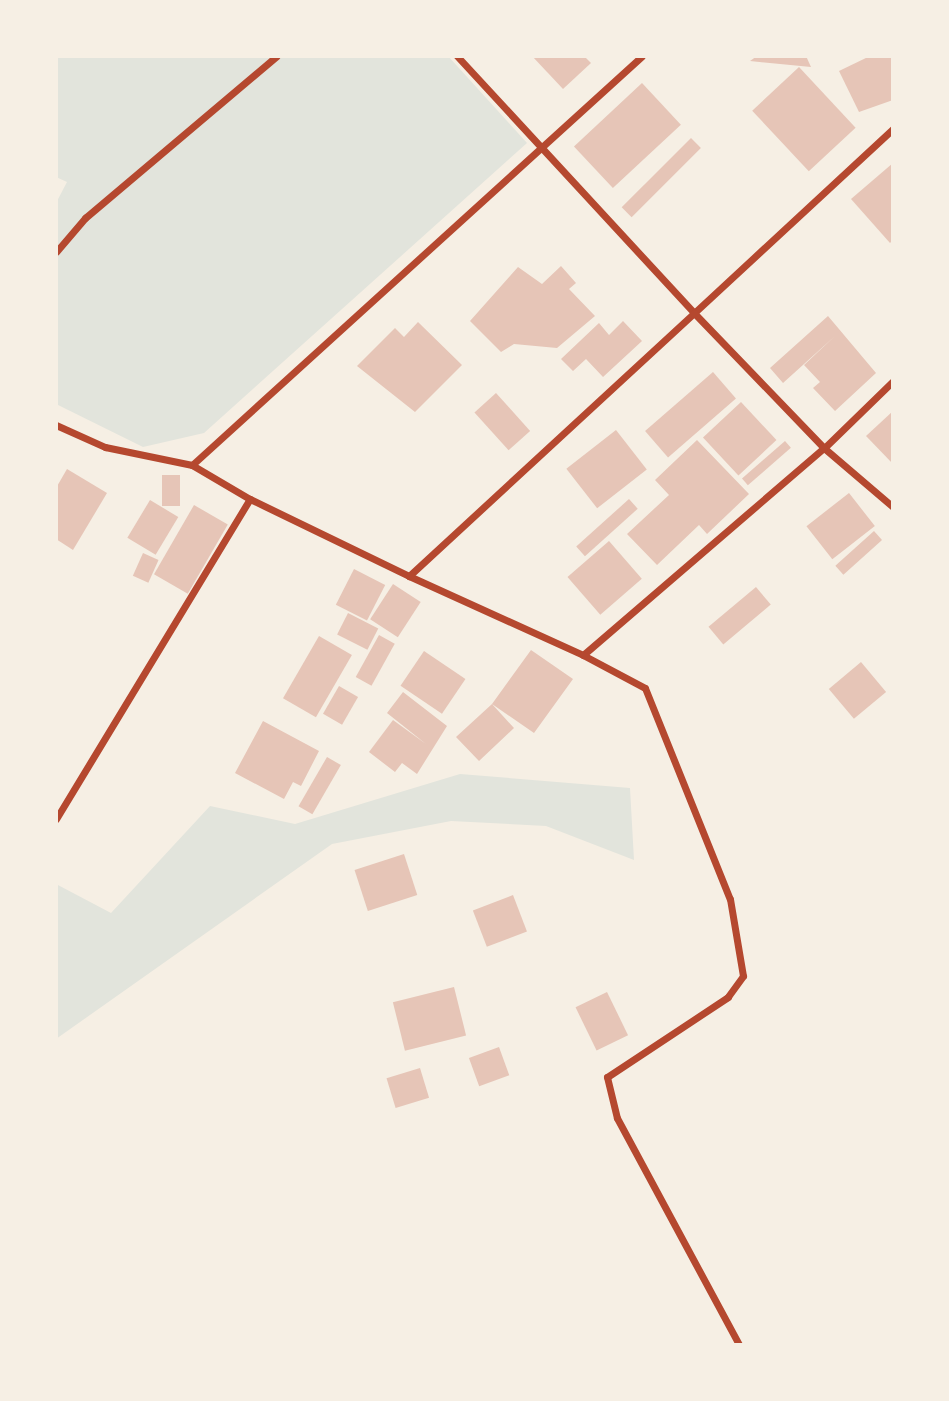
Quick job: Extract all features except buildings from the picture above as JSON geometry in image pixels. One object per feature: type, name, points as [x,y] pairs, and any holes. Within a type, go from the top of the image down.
[{"type":"street","points":[[56,253],[85,218],[277,56]]},
{"type":"street","points":[[457,56],[694,313],[824,448],[893,506]]},
{"type":"street","points":[[192,465],[642,56]]},
{"type":"street","points":[[409,576],[893,129]]},
{"type":"street","points":[[583,655],[824,448],[893,381]]},
{"type":"street","points":[[56,425],[105,447],[192,465],[250,499],[409,576],[583,655],[645,688],[730,899],[743,976],[728,998],[607,1077],[617,1118],[739,1345]]},
{"type":"street","points":[[56,819],[250,499]]},
{"type":"shaded area","points":[[56,56],[448,56],[527,143],[204,433],[143,447],[56,404],[56,203],[67,182],[56,177]]},
{"type":"shaded area","points":[[460,774],[630,788],[634,860],[546,826],[451,821],[332,844],[56,1039],[56,884],[111,913],[210,806],[295,824]]}]
